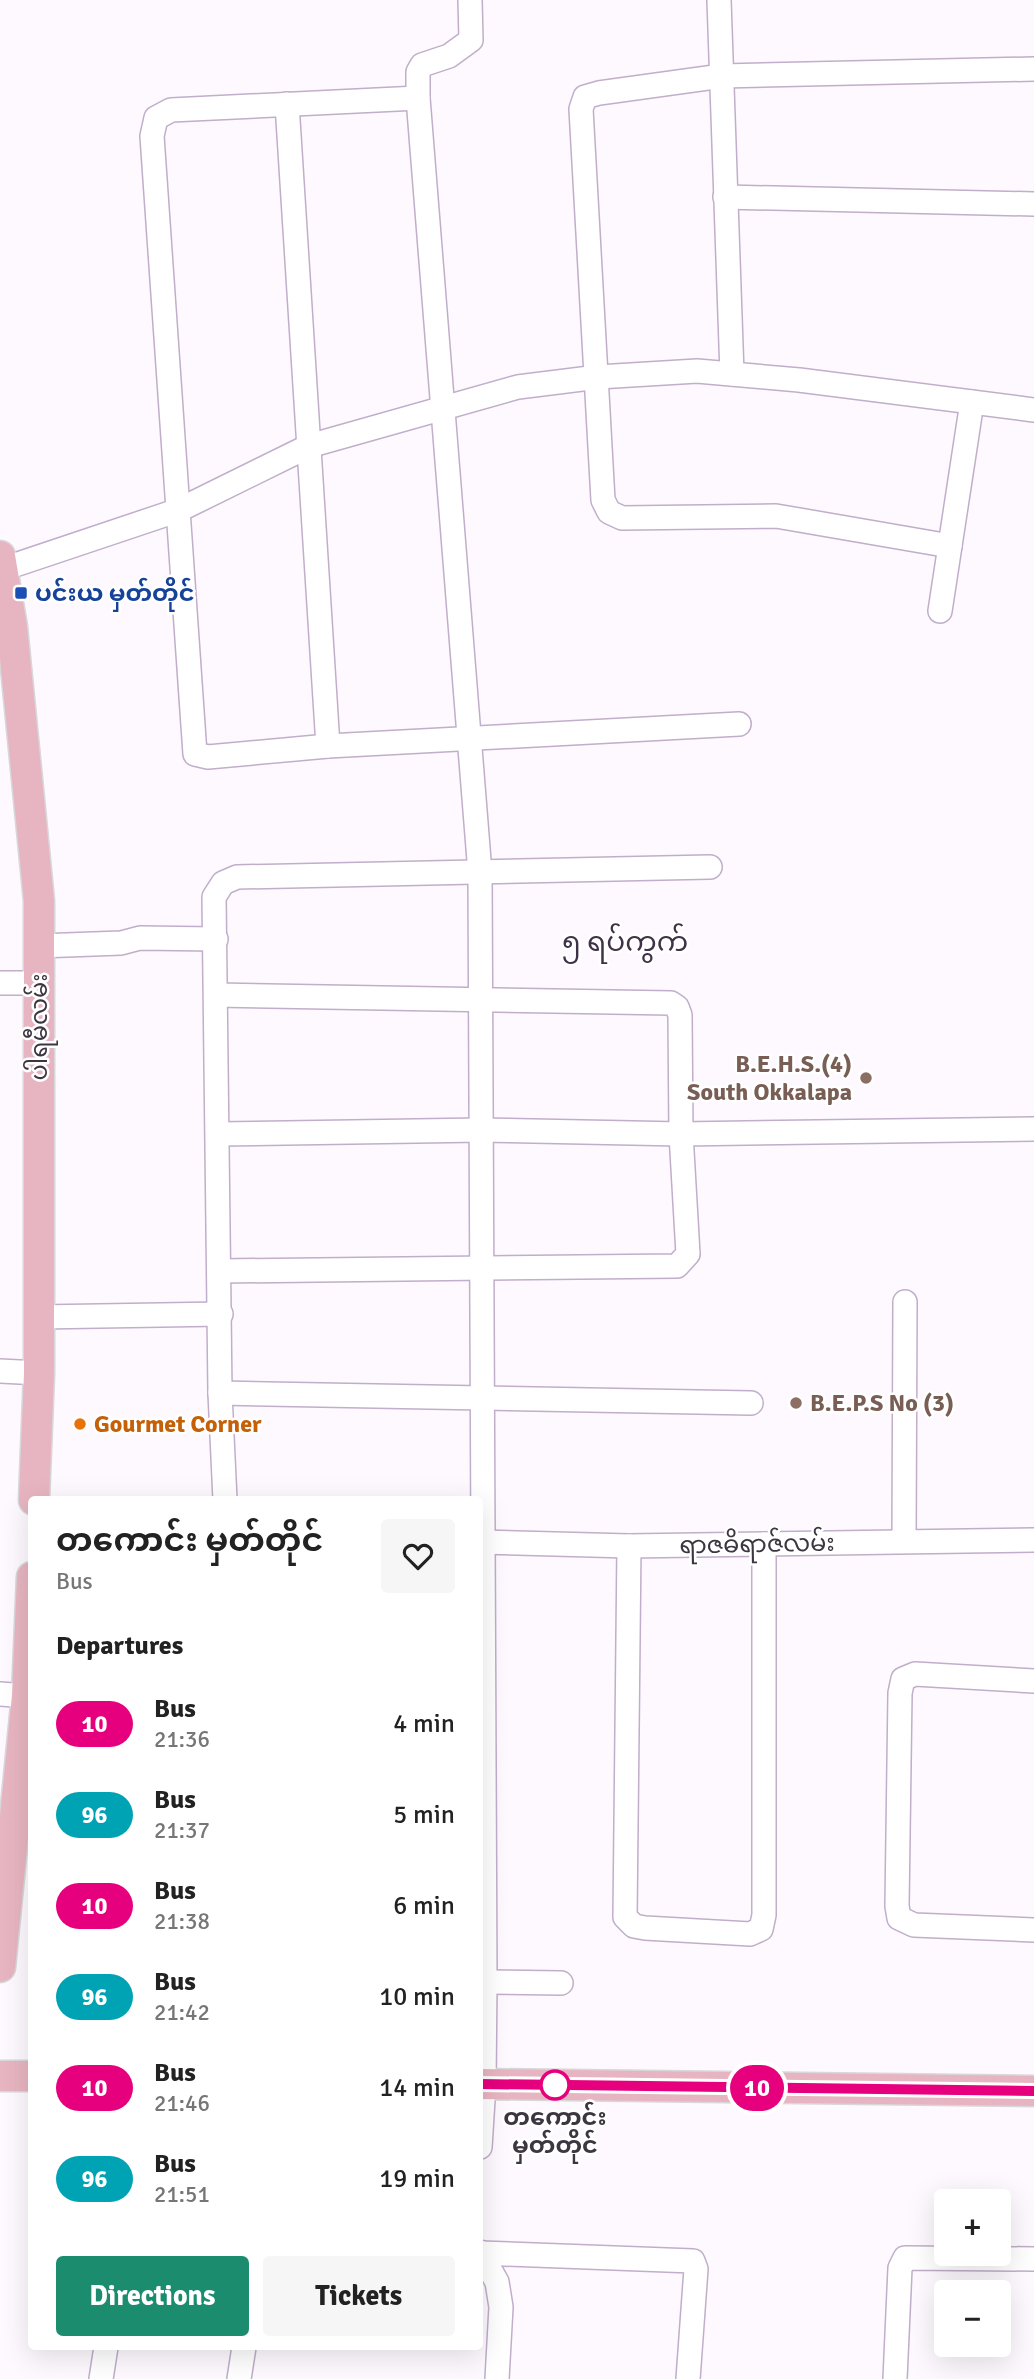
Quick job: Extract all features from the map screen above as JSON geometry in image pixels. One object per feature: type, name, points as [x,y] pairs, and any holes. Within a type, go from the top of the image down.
[{"type":"main road","name":"ပါရမီလမ်း","points":[[1,562],[6,627],[39,894],[39,1373],[34,1496]]},
{"type":"main road","points":[[0,1967],[14,1695],[28,1603]]},
{"type":"main road","points":[[0,2076],[28,2076]]},
{"type":"main road","points":[[483,2084],[1034,2091]]},
{"type":"street","points":[[470,0],[471,40],[449,57],[422,65],[418,72],[418,98],[480,873],[483,1496]]},
{"type":"street","points":[[719,0],[732,374]]},
{"type":"street","points":[[950,546],[776,516],[622,518],[609,512],[603,500],[598,377],[580,109],[584,97],[722,76],[1034,69]]},
{"type":"street","points":[[418,98],[171,110],[156,118],[152,136],[195,754],[208,757],[328,746],[739,724]]},
{"type":"street","points":[[287,104],[328,746]]},
{"type":"street","points":[[725,197],[1034,205]]},
{"type":"street","points":[[1,562],[179,510],[309,446],[518,387],[598,377],[697,371],[1034,411]]},
{"type":"street","points":[[940,611],[972,402]]},
{"type":"street","points":[[225,1496],[220,1393],[221,1271],[214,897],[223,883],[237,877],[710,867]]},
{"type":"street","points":[[39,946],[121,943],[140,938],[216,939]]},
{"type":"street","points":[[0,983],[40,983]]},
{"type":"street","points":[[216,995],[671,1003],[677,1007],[680,1015],[681,1134],[688,1254],[683,1264],[482,1271],[221,1271]]},
{"type":"street","points":[[219,1134],[481,1130],[681,1134],[1034,1129]]},
{"type":"street","points":[[904,1541],[905,1302]]},
{"type":"street","points":[[39,1317],[221,1314]]},
{"type":"street","points":[[0,1371],[39,1373]]},
{"type":"street","points":[[220,1393],[751,1404]]},
{"type":"street","name":"ရာဇဓိရာဇ်လမ်း","points":[[483,1543],[629,1546],[1034,1541]]},
{"type":"street","points":[[629,1546],[625,1917],[634,1926],[645,1928],[750,1934],[761,1929],[764,1915],[764,1544]]},
{"type":"street","points":[[1034,1681],[915,1674],[902,1679],[897,1906],[899,1918],[914,1925],[1034,1930]]},
{"type":"street","points":[[483,1937],[483,2050]]},
{"type":"street","points":[[485,1982],[561,1983]]},
{"type":"street","points":[[483,2252],[693,2261],[696,2269],[688,2379]]},
{"type":"street","points":[[483,2257],[497,2282],[501,2307],[497,2379]]},
{"type":"street","points":[[895,2379],[900,2268],[905,2258],[1034,2259]]},
{"type":"street","points":[[101,2379],[106,2350]]},
{"type":"street","points":[[239,2379],[244,2350]]},
{"type":"bus line","name":"10","points":[[483,2084],[1034,2091]]},
{"type":"place","name":"ပင်းယ မှတ်တိုင်","points":[[21,593]]},
{"type":"place","name":"B.E.H.S.(4) South Okkalapa","points":[[866,1078]]},
{"type":"place","name":"B.E.P.S No (3)","points":[[796,1403]]},
{"type":"place","name":"Gourmet Corner","points":[[80,1424]]},
{"type":"place","name":"တကောင်း မှတ်တိုင်","points":[[555,2085]]},
{"type":"district","name":"၅ ရပ်ကွက်","points":[[625,942]]}]
